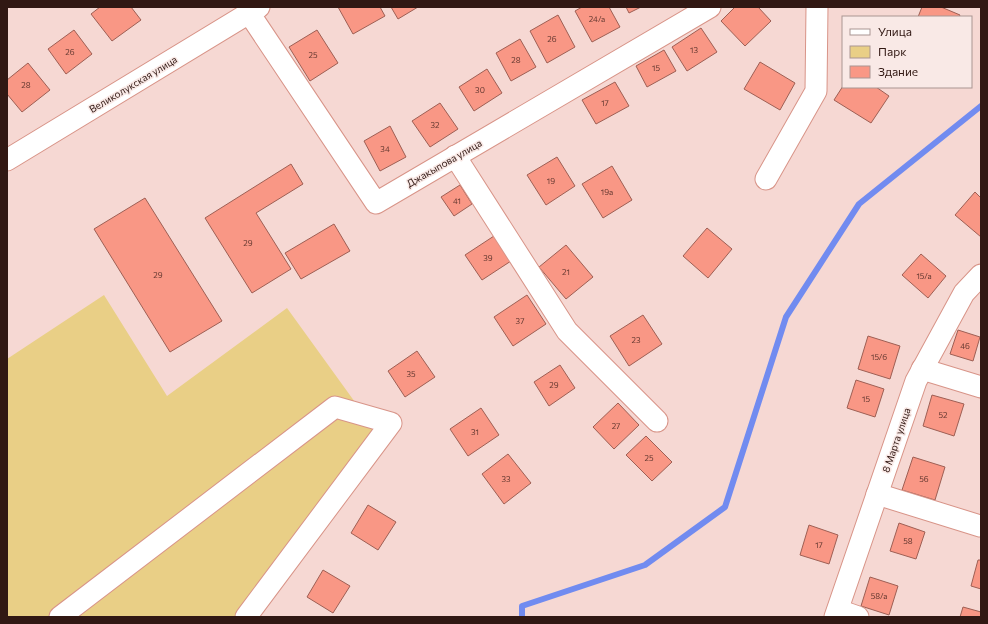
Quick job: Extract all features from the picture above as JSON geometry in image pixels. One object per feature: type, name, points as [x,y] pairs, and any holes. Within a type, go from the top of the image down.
[{"type":"street","name":"Джакыпова улица","points":[[254,10],[376,203],[710,7]]},
{"type":"street","points":[[766,179],[816,91],[817,7]]},
{"type":"street","name":"Великолукская улица","points":[[7,160],[254,10]]},
{"type":"street","points":[[455,156],[568,331],[656,421]]},
{"type":"street","name":"8 Марта улица","points":[[837,614],[916,381],[964,293],[981,275]]},
{"type":"street","points":[[922,369],[981,387]]},
{"type":"street","points":[[60,617],[335,407],[391,423],[246,617]]},
{"type":"street","points":[[877,494],[980,526]]},
{"type":"street","points":[[837,614],[858,617]]},
{"type":"green space","points":[[104,295],[167,396],[287,308],[378,434],[241,617],[7,617],[7,359]]},
{"type":"building","points":[[100,7],[131,7],[141,20],[112,41],[91,14]]},
{"type":"building","points":[[338,7],[380,7],[385,16],[353,34]]},
{"type":"building","points":[[391,7],[418,7],[398,19]]},
{"type":"building","points":[[582,7],[609,7],[620,27],[592,42],[575,11]]},
{"type":"building","points":[[626,7],[641,7],[629,13]]},
{"type":"building","points":[[735,7],[758,7],[771,21],[745,46],[721,21]]},
{"type":"building","points":[[922,7],[941,7],[960,15],[960,16],[918,16]]},
{"type":"building","points":[[558,15],[575,47],[547,63],[530,31]]},
{"type":"building","points":[[701,28],[717,52],[687,71],[672,47]]},
{"type":"building","points":[[74,30],[92,54],[66,74],[48,49]]},
{"type":"building","points":[[317,30],[338,63],[310,81],[289,47]]},
{"type":"building","points":[[520,39],[536,67],[511,81],[496,53]]},
{"type":"building","points":[[664,50],[676,71],[647,87],[636,66]]},
{"type":"building","points":[[760,62],[795,83],[780,110],[744,89]]},
{"type":"building","points":[[28,63],[50,90],[22,112],[7,94],[7,80]]},
{"type":"building","points":[[487,69],[502,93],[474,111],[459,87]]},
{"type":"building","points":[[615,82],[629,106],[596,124],[582,100]]},
{"type":"building","points":[[842,88],[877,88],[889,96],[871,123],[834,100]]},
{"type":"building","points":[[440,103],[458,129],[430,147],[412,121]]},
{"type":"building","points":[[390,126],[406,157],[380,171],[364,141]]},
{"type":"building","points":[[557,157],[575,186],[546,205],[527,175]]},
{"type":"building","points":[[291,164],[303,184],[256,213],[291,269],[252,293],[205,218]]},
{"type":"building","points":[[612,166],[632,200],[603,218],[582,184]]},
{"type":"building","points":[[460,185],[472,204],[454,216],[441,197]]},
{"type":"building","points":[[975,192],[981,198],[981,237],[955,215]]},
{"type":"building","points":[[145,198],[222,321],[170,352],[94,229]]},
{"type":"building","points":[[334,224],[350,251],[301,279],[285,253]]},
{"type":"building","points":[[707,228],[732,249],[708,278],[683,256]]},
{"type":"building","points":[[494,236],[511,261],[482,280],[465,255]]},
{"type":"building","points":[[566,245],[593,277],[566,299],[539,267]]},
{"type":"building","points":[[921,254],[946,276],[928,298],[902,275]]},
{"type":"building","points":[[527,295],[546,324],[513,346],[494,317]]},
{"type":"building","points":[[643,315],[662,344],[629,366],[610,336]]},
{"type":"building","points":[[958,330],[980,337],[973,361],[950,354]]},
{"type":"building","points":[[868,336],[900,346],[890,379],[858,369]]},
{"type":"building","points":[[417,351],[435,377],[405,397],[388,371]]},
{"type":"building","points":[[560,365],[575,388],[549,406],[534,382]]},
{"type":"building","points":[[856,380],[884,389],[875,417],[847,408]]},
{"type":"building","points":[[932,395],[964,404],[954,436],[923,426]]},
{"type":"building","points":[[618,403],[639,425],[614,449],[593,427]]},
{"type":"building","points":[[481,408],[499,435],[468,456],[450,429]]},
{"type":"building","points":[[646,436],[672,462],[652,481],[626,455]]},
{"type":"building","points":[[508,454],[531,483],[504,504],[482,474]]},
{"type":"building","points":[[913,457],[945,467],[935,500],[902,490]]},
{"type":"building","points":[[368,505],[396,522],[378,550],[351,533]]},
{"type":"building","points":[[899,523],[925,532],[916,559],[890,551]]},
{"type":"building","points":[[809,525],[838,535],[829,564],[800,555]]},
{"type":"building","points":[[978,560],[981,560],[981,589],[971,586]]},
{"type":"building","points":[[323,570],[350,586],[333,613],[307,597]]},
{"type":"building","points":[[870,577],[898,586],[889,615],[861,606]]},
{"type":"building","points":[[963,607],[981,612],[981,617],[960,617]]},
{"type":"waterway","points":[[522,617],[522,606],[645,565],[725,507],[786,317],[859,204],[981,106]]}]
